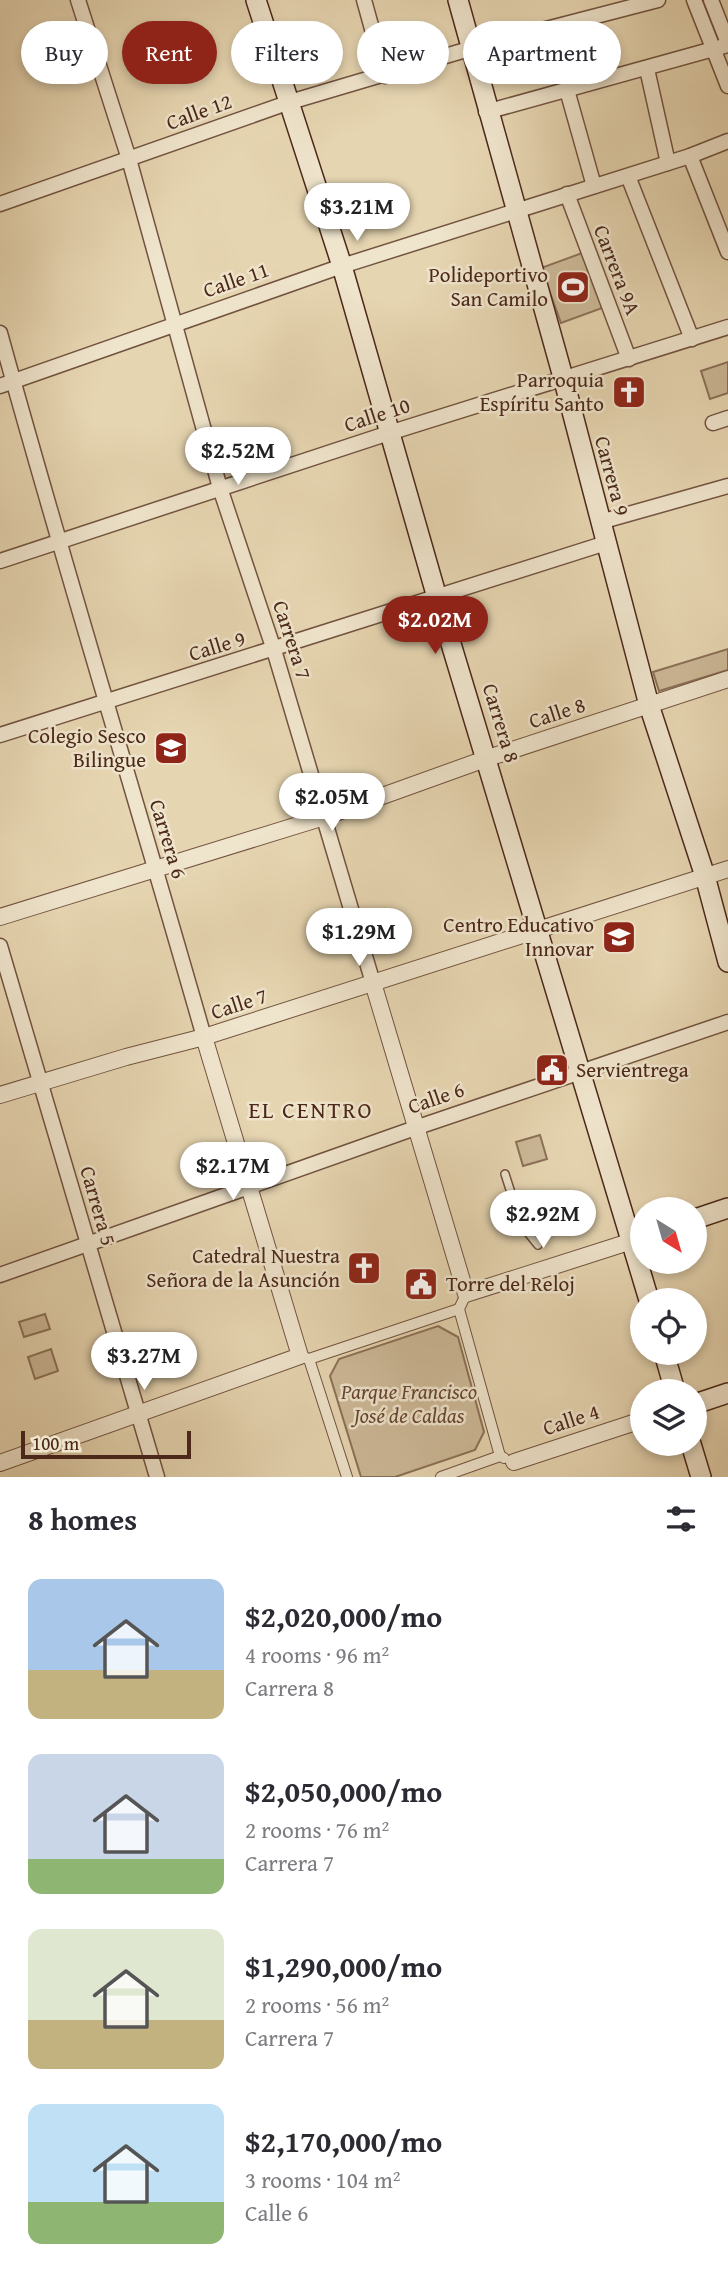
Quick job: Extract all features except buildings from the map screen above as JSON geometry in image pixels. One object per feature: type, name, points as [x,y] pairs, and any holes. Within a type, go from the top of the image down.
[{"type":"main road","name":"Carrera 8","points":[[256,0],[342,266],[436,594],[488,758],[579,1072],[630,1220]]},
{"type":"main road","name":"Carrera 9","points":[[458,0],[463,22]]},
{"type":"main road","name":"Carrera 9","points":[[478,84],[517,210],[563,377],[649,705],[705,876],[728,962]]},
{"type":"main road","points":[[707,1215],[728,1208]]},
{"type":"main road","points":[[707,1400],[728,1393]]},
{"type":"main road","points":[[695,1456],[701,1477]]},
{"type":"street","name":"Carrera 7","points":[[78,0],[129,159],[220,488],[274,650],[418,1127],[463,1301]]},
{"type":"street","points":[[364,0],[370,21]]},
{"type":"street","name":"Calle 12","points":[[577,21],[658,0]]},
{"type":"street","points":[[694,0],[723,46]]},
{"type":"street","points":[[711,0],[723,46],[728,86]]},
{"type":"street","points":[[486,112],[723,46]]},
{"type":"street","points":[[647,69],[668,163]]},
{"type":"street","name":"Calle 12","points":[[0,204],[290,102],[357,84]]},
{"type":"street","points":[[567,90],[594,186]]},
{"type":"street","name":"Calle 11","points":[[7,384],[342,266],[690,156],[728,141]]},
{"type":"street","points":[[690,156],[728,253]]},
{"type":"street","points":[[628,176],[692,339]]},
{"type":"street","name":"Carrera 9A","points":[[567,194],[629,359]]},
{"type":"street","name":"Calle 10","points":[[0,561],[563,377],[728,327]]},
{"type":"street","name":"Carrera 6","points":[[0,333],[7,384],[61,541],[104,702],[156,868],[248,1187],[305,1358]]},
{"type":"street","points":[[713,423],[728,418]]},
{"type":"street","points":[[600,522],[728,486]]},
{"type":"street","name":"Calle 9","points":[[0,735],[274,650],[436,594],[606,542]]},
{"type":"street","name":"Calle 8","points":[[0,917],[324,817],[488,758],[728,679]]},
{"type":"street","name":"Calle 7","points":[[0,1095],[126,1056],[204,1037],[728,869]]},
{"type":"street","name":"Carrera 5","points":[[0,946],[156,1477]]},
{"type":"street","name":"Calle 6","points":[[0,1275],[418,1127],[728,1022]]},
{"type":"street","points":[[0,1462],[305,1358],[463,1301],[544,1267],[630,1242]]},
{"type":"street","points":[[442,1477],[507,1459],[463,1301]]},
{"type":"street","points":[[305,1358],[347,1477]]},
{"type":"street","name":"Calle 4","points":[[507,1459],[630,1423]]},
{"type":"lane","points":[[505,1174],[521,1224],[538,1245]]},
{"type":"green space","name":"Polideportivo San Camilo","points":[[585,252],[605,307],[561,323],[541,268]]},
{"type":"green space","points":[[728,362],[728,393],[710,399],[701,371]]},
{"type":"green space","points":[[728,649],[728,670],[659,691],[653,672]]},
{"type":"green space","points":[[540,1135],[547,1159],[523,1166],[516,1142]]},
{"type":"green space","points":[[45,1314],[50,1329],[24,1337],[19,1322]]},
{"type":"green space","name":"Parque Francisco José de Caldas","points":[[438,1326],[458,1337],[484,1432],[475,1450],[395,1477],[361,1477],[330,1376],[339,1359]]},
{"type":"green space","points":[[51,1349],[58,1371],[35,1379],[28,1357]]},
{"type":"place","name":"Polideportivo San Camilo","points":[[573,287]]},
{"type":"place","name":"Parroquia Espíritu Santo","points":[[629,392]]},
{"type":"place","name":"Colegio Sesco Bilingue","points":[[171,748]]},
{"type":"place","name":"Centro Educativo Innovar","points":[[619,937]]},
{"type":"place","name":"Servientrega","points":[[552,1070]]},
{"type":"place","name":"Catedral Nuestra Señora de la Asunción","points":[[364,1268]]},
{"type":"place","name":"Torre del Reloj","points":[[421,1284]]},
{"type":"district","name":"EL CENTRO","points":[[311,1110]]}]
